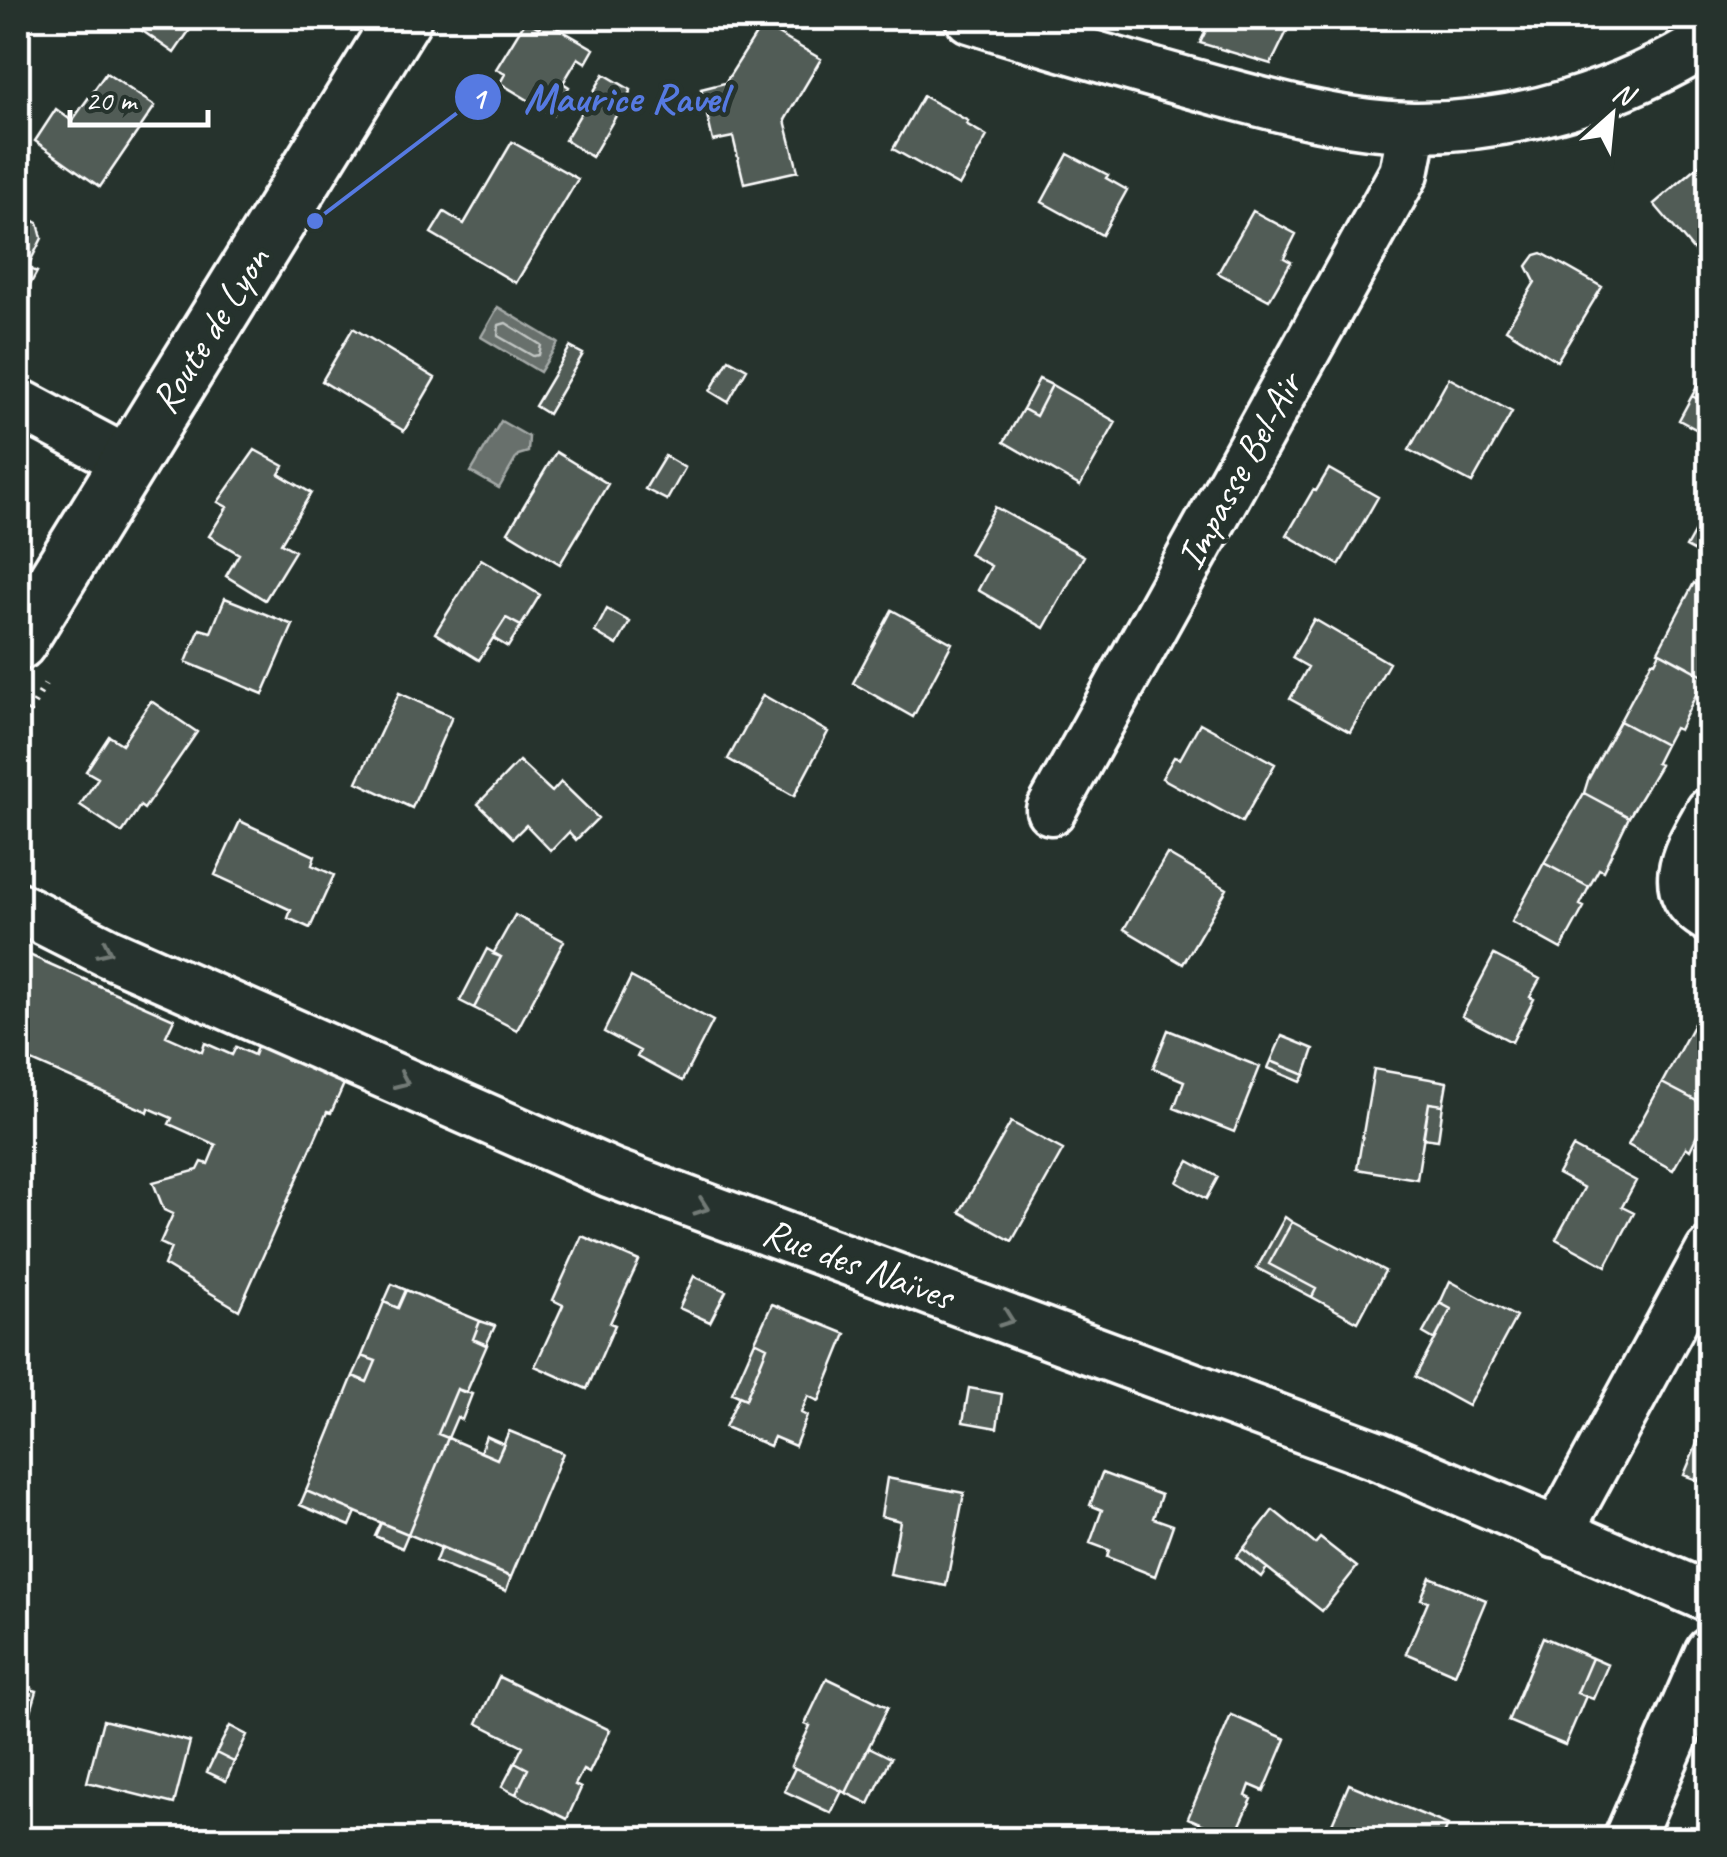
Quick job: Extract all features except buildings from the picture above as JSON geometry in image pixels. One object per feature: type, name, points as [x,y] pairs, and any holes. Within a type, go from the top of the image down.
[{"type":"main road","name":"Route de Lyon","points":[[18,642],[402,18]]},
{"type":"street","points":[[970,18],[1088,56],[1316,117],[1413,127],[1494,122],[1598,96],[1678,60],[1710,40]]},
{"type":"street","name":"Impasse Bel-Air","points":[[1050,810],[1404,173],[1413,127]]},
{"type":"street","points":[[18,403],[129,462]]},
{"type":"street","points":[[1710,812],[1684,858],[1684,893],[1697,911],[1710,918]]},
{"type":"street","name":"Rue des Naïves","points":[[18,907],[127,960],[612,1173],[1376,1455],[1710,1598]]},
{"type":"street","points":[[1557,1534],[1710,1252]]},
{"type":"street","points":[[1628,1840],[1710,1652]]},
{"type":"water","points":[[498,307],[558,343],[540,372],[481,337]]},
{"type":"water","points":[[501,421],[529,437],[528,452],[518,455],[499,488],[471,472]]},
{"type":"place","name":"Maurice Ravel","points":[[315,221]]}]
